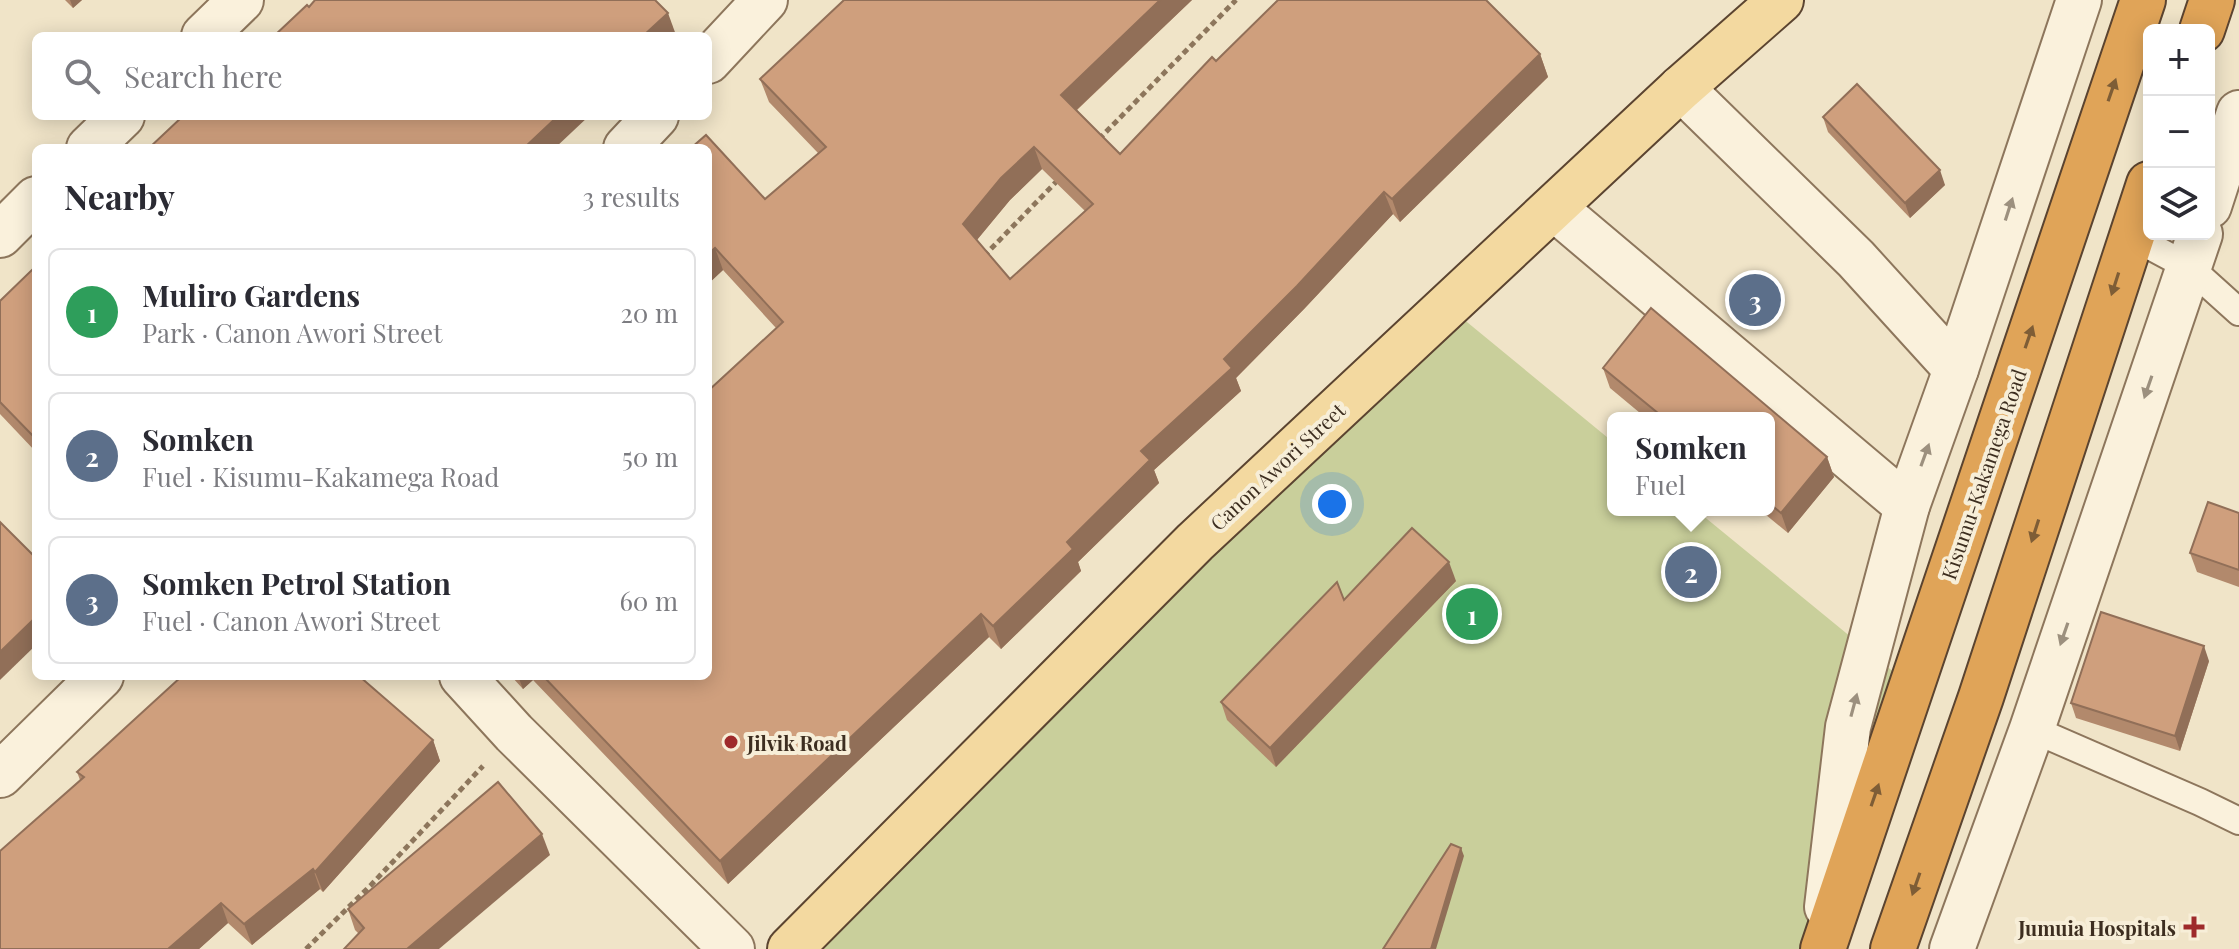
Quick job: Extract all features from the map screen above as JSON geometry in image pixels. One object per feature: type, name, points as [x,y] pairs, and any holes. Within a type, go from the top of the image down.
[{"type":"highway","name":"Kisumu-Kakamega Road","points":[[1822,949],[2143,0]]},
{"type":"highway","points":[[2204,24],[2212,0]]},
{"type":"highway","points":[[1893,949],[1981,697],[2143,201]]},
{"type":"main road","name":"Canon Awori Street","points":[[790,949],[1195,542],[1681,88],[1781,0]]},
{"type":"street","points":[[208,32],[241,0]]},
{"type":"street","points":[[712,57],[765,0]]},
{"type":"street","points":[[1822,949],[1848,727],[1907,506],[2079,0]]},
{"type":"street","points":[[1681,88],[1856,259],[1956,369]]},
{"type":"street","points":[[2215,187],[2239,113]]},
{"type":"street","points":[[93,144],[118,120]]},
{"type":"street","points":[[630,144],[652,120]]},
{"type":"street","points":[[1554,208],[1907,506]]},
{"type":"street","points":[[1952,949],[2032,729],[2195,251]]},
{"type":"street","points":[[0,775],[97,680]]},
{"type":"street","points":[[466,680],[514,733],[732,949]]},
{"type":"lane","points":[[2131,236],[2195,251],[2239,312]]},
{"type":"lane","points":[[2032,729],[2239,821]]},
{"type":"path","points":[[1089,148],[1236,0]]},
{"type":"path","points":[[977,262],[1067,171]]},
{"type":"path","points":[[306,949],[371,885],[514,733]]},
{"type":"green space","points":[[1445,304],[1607,437],[1607,516],[1703,516],[1912,687],[1817,949],[784,949]]},
{"type":"building","points":[[315,0],[655,0],[668,13],[647,32],[278,32],[307,5],[309,7]]},
{"type":"building","points":[[844,0],[1160,0],[1061,95],[1120,154],[1212,57],[1216,61],[1278,0],[1486,0],[1540,54],[1392,199],[1384,192],[1224,359],[1232,368],[1141,451],[1150,460],[1067,542],[1073,549],[993,626],[981,614],[720,861],[547,680],[712,680],[712,387],[783,322],[715,248],[712,251],[712,144],[696,144],[706,135],[765,199],[826,147],[760,79]],"holes":[[[1034,147],[1093,204],[1010,279],[963,224],[1001,178]]]},
{"type":"building","points":[[1857,84],[1940,170],[1905,203],[1823,117]]},
{"type":"building","points":[[179,120],[554,120],[528,144],[153,144]]},
{"type":"building","points":[[32,270],[32,435],[0,402],[0,301]]},
{"type":"building","points":[[1651,308],[1774,412],[1657,412],[1603,368]]},
{"type":"building","points":[[1775,413],[1827,457],[1781,513],[1775,508]]},
{"type":"building","points":[[2208,502],[2239,513],[2239,570],[2190,553]]},
{"type":"building","points":[[0,522],[32,554],[32,621],[0,652]]},
{"type":"building","points":[[1412,528],[1449,562],[1270,748],[1221,702],[1337,582],[1344,600]]},
{"type":"building","points":[[2101,612],[2204,646],[2175,736],[2071,703]]},
{"type":"building","points":[[178,680],[364,680],[433,740],[315,872],[313,869],[244,924],[221,903],[168,949],[0,949],[0,851],[84,777],[77,772]]},
{"type":"building","points":[[498,782],[542,834],[407,949],[344,949],[364,928],[348,909]]},
{"type":"building","points":[[1451,844],[1461,848],[1431,949],[1383,949]]},
{"type":"place","name":"Somken Petrol Station","points":[[1755,300]]},
{"type":"place","name":"Somken","points":[[1691,572]]},
{"type":"place","name":"Muliro Gardens","points":[[1472,614]]},
{"type":"place","name":"Jilvik Road","points":[[731,742]]},
{"type":"place","name":"Jumuia Hospitals","points":[[2194,927]]}]
